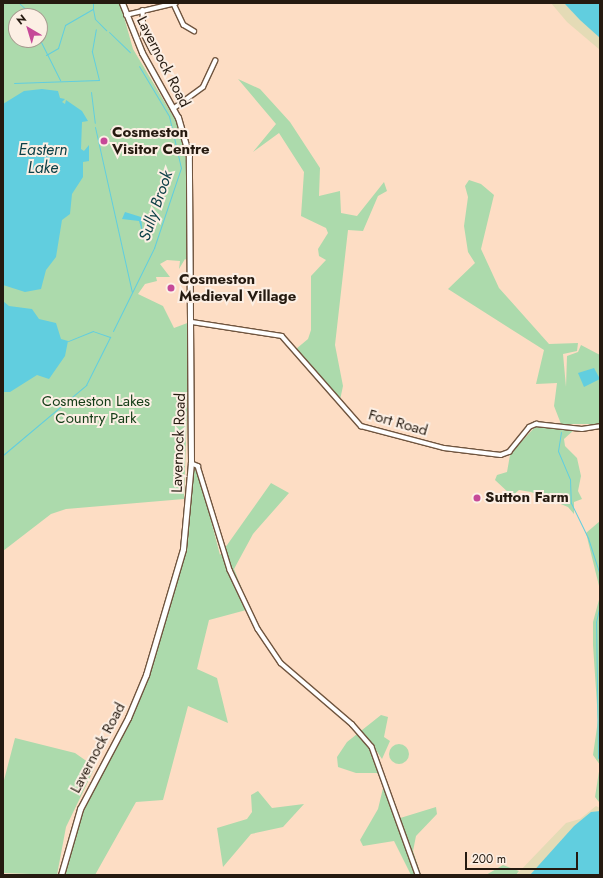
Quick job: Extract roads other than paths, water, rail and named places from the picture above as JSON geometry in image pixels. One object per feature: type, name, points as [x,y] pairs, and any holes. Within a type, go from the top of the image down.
[{"type":"main road","name":"Lavernock Road","points":[[61,875],[80,808],[128,718],[146,675],[183,549],[191,462],[191,175],[184,137],[173,109],[126,15],[122,3]]},
{"type":"street","points":[[126,15],[175,4],[184,25],[194,31]]},
{"type":"street","points":[[143,10],[144,34],[153,52]]},
{"type":"street","points":[[173,109],[203,87],[215,61]]},
{"type":"street","name":"Fort Road","points":[[192,322],[282,336],[361,426],[444,448],[501,455],[509,452],[529,427],[536,424],[582,429],[600,426]]},
{"type":"street","points":[[191,462],[198,466],[230,570],[258,629],[281,663],[352,724],[372,747],[418,875]]},
{"type":"water","points":[[564,3],[600,3],[600,38],[580,20]]},
{"type":"water","name":"Eastern Lake","points":[[42,89],[58,91],[60,98],[65,99],[62,102],[65,104],[66,100],[82,111],[88,121],[82,122],[81,149],[84,151],[89,145],[89,161],[83,162],[83,177],[72,194],[70,214],[62,220],[56,257],[46,270],[41,289],[25,292],[3,285],[3,104],[24,91]]},
{"type":"water","points":[[125,212],[141,217],[143,235],[139,221],[122,219]]},
{"type":"water","points":[[3,301],[9,306],[32,309],[39,319],[56,323],[61,339],[68,341],[65,356],[49,379],[37,375],[10,392],[3,392]]},
{"type":"water","points":[[594,368],[600,379],[584,387],[578,373]]},
{"type":"water","points":[[600,811],[600,875],[530,875],[574,826],[591,812]]},
{"type":"waterway","points":[[19,3],[24,8]]},
{"type":"waterway","name":"Sully Brook","points":[[93,3],[93,9]]},
{"type":"waterway","points":[[46,55],[58,48],[65,25],[93,9],[95,19],[106,30]]},
{"type":"waterway","points":[[14,83],[99,80],[92,51],[96,29]]},
{"type":"waterway","name":"Sully Brook","points":[[109,32],[130,52]]},
{"type":"waterway","points":[[44,48],[60,80]]},
{"type":"waterway","name":"Sully Brook","points":[[113,331],[154,248],[181,168],[169,116],[139,66]]},
{"type":"waterway","points":[[91,92],[95,123]]},
{"type":"waterway","points":[[95,127],[132,292]]},
{"type":"waterway","name":"Sully Brook","points":[[3,455],[86,385],[110,337],[93,331],[68,341]]},
{"type":"waterway","points":[[561,432],[558,451],[570,479],[571,503],[588,538],[600,576]]},
{"type":"waterway","points":[[598,758],[596,622],[600,604]]},
{"type":"place","name":"Cosmeston Visitor Centre","points":[[104,141]]},
{"type":"place","name":"Cosmeston Medieval Village","points":[[171,288]]},
{"type":"place","name":"Sutton Farm","points":[[477,498]]},
{"type":"park label","name":"Cosmeston Lakes Country Park","points":[[96,410]]}]
